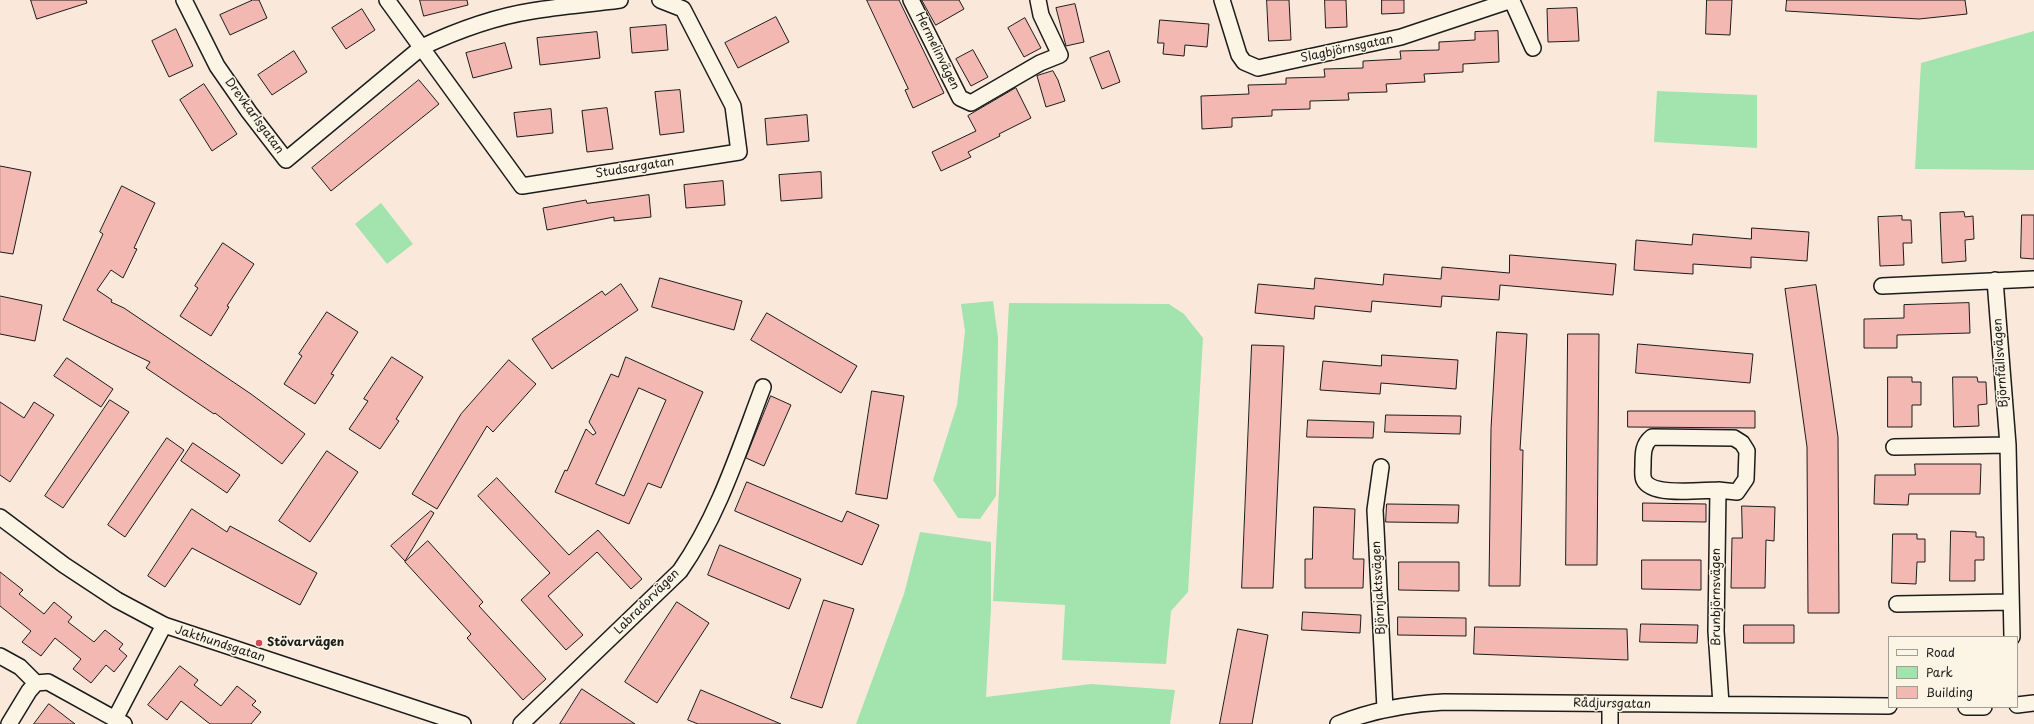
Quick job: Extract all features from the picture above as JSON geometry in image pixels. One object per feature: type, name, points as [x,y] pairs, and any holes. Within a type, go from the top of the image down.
[{"type":"street","name":"Drevkarlsgatan","points":[[184,0],[217,66],[249,112],[286,160],[422,47]]},
{"type":"street","name":"Studsargatan","points":[[386,0],[422,47],[522,186],[739,152],[733,106],[682,9],[660,0]]},
{"type":"street","points":[[422,47],[471,27],[531,11],[620,0]]},
{"type":"street","name":"Hermelinvägen","points":[[911,0],[960,98],[971,103],[1040,63],[1060,56],[1040,15],[1038,0]]},
{"type":"street","name":"Slagbjörnsgatan","points":[[1222,0],[1239,54],[1244,62],[1258,68],[1402,37],[1512,1],[1533,48]]},
{"type":"street","points":[[1882,286],[2034,279]]},
{"type":"street","name":"Björnfällsvägen","points":[[1995,280],[2008,445],[2012,636]]},
{"type":"street","name":"Labradorvägen","points":[[521,724],[680,571],[697,547],[718,504],[763,387]]},
{"type":"street","points":[[1652,437],[1734,438],[1742,443],[1747,451],[1746,479],[1744,483],[1737,492],[1718,490],[1659,491],[1647,485],[1643,479],[1643,455],[1646,442],[1652,437]]},
{"type":"street","points":[[1894,447],[2008,445]]},
{"type":"street","name":"Björnjaktsvägen","points":[[1381,467],[1375,510],[1385,709]]},
{"type":"street","name":"Brunbjörnsvägen","points":[[1718,490],[1716,631],[1721,704]]},
{"type":"street","name":"Jakthundsgatan","points":[[0,517],[64,565],[117,600],[164,625],[424,718],[464,724]]},
{"type":"street","points":[[1897,604],[2011,602]]},
{"type":"street","points":[[9,724],[29,691],[36,683],[48,682],[119,721],[164,625]]},
{"type":"street","points":[[0,656],[20,667],[36,683]]},
{"type":"street","name":"Rådjursgatan","points":[[1338,724],[1385,709],[1411,704],[1444,702],[1888,706]]},
{"type":"street","points":[[2018,705],[2034,703]]},
{"type":"street","points":[[1610,704],[1610,724]]},
{"type":"green space","points":[[2034,31],[2034,170],[1915,169],[1921,63]]},
{"type":"green space","points":[[1657,91],[1757,95],[1757,148],[1654,142]]},
{"type":"green space","points":[[381,203],[413,244],[387,264],[355,224]]},
{"type":"green space","points":[[993,301],[998,338],[996,496],[980,519],[958,518],[933,480],[957,405],[965,331],[961,304]]},
{"type":"green space","points":[[1009,303],[1169,304],[1184,314],[1203,338],[1188,592],[1171,611],[1166,664],[1062,660],[1065,605],[993,601]]},
{"type":"green space","points":[[920,532],[991,542],[991,608],[986,697],[1091,684],[1175,690],[1170,724],[856,724],[904,594]]},
{"type":"building","points":[[31,0],[86,0],[87,3],[37,19]]},
{"type":"building","points":[[253,0],[259,0],[267,18],[230,35],[220,15]]},
{"type":"building","points":[[420,0],[467,0],[468,5],[424,16]]},
{"type":"building","points":[[867,0],[899,0],[944,93],[913,108],[905,90],[908,89]]},
{"type":"building","points":[[922,0],[959,0],[964,9],[936,25]]},
{"type":"building","points":[[1267,0],[1289,0],[1291,40],[1269,41]]},
{"type":"building","points":[[1325,0],[1346,0],[1347,27],[1326,28]]},
{"type":"building","points":[[1382,0],[1404,0],[1404,13],[1382,14]]},
{"type":"building","points":[[1707,0],[1732,0],[1730,35],[1706,34]]},
{"type":"building","points":[[1787,0],[1965,0],[1967,14],[1919,19],[1786,11]]},
{"type":"building","points":[[1075,4],[1084,42],[1066,46],[1056,8]]},
{"type":"building","points":[[1577,8],[1579,41],[1548,42],[1547,9]]},
{"type":"building","points":[[362,9],[375,30],[346,49],[332,28]]},
{"type":"building","points":[[776,17],[789,42],[738,68],[725,43]]},
{"type":"building","points":[[1025,18],[1041,48],[1024,57],[1008,28]]},
{"type":"building","points":[[1160,20],[1209,24],[1207,47],[1185,45],[1184,56],[1163,54],[1164,43],[1158,43]]},
{"type":"building","points":[[666,25],[668,50],[632,53],[630,28]]},
{"type":"building","points":[[176,29],[193,66],[169,77],[152,41]]},
{"type":"building","points":[[1498,31],[1499,62],[1463,64],[1463,72],[1424,74],[1425,82],[1386,84],[1387,92],[1348,93],[1349,100],[1310,101],[1310,109],[1272,110],[1272,116],[1232,118],[1232,127],[1202,129],[1201,96],[1249,94],[1248,85],[1286,84],[1286,78],[1325,77],[1324,69],[1363,68],[1363,61],[1401,59],[1400,51],[1439,50],[1439,42],[1475,40],[1475,32]]},
{"type":"building","points":[[597,32],[600,58],[540,65],[537,38]]},
{"type":"building","points":[[505,43],[512,68],[473,78],[466,53]]},
{"type":"building","points":[[973,50],[988,77],[971,86],[956,59]]},
{"type":"building","points":[[294,51],[307,72],[272,95],[258,75]]},
{"type":"building","points":[[1109,51],[1120,82],[1102,89],[1090,58]]},
{"type":"building","points":[[1053,71],[1058,80],[1065,101],[1046,107],[1037,76]]},
{"type":"building","points":[[419,80],[439,104],[331,191],[312,168]]},
{"type":"building","points":[[204,84],[237,134],[212,151],[180,100]]},
{"type":"building","points":[[1016,88],[1031,118],[968,152],[971,157],[941,171],[932,152],[976,131],[968,116]]},
{"type":"building","points":[[680,90],[684,132],[660,135],[655,92]]},
{"type":"building","points":[[607,108],[613,149],[587,152],[582,111]]},
{"type":"building","points":[[551,109],[553,133],[517,137],[514,113]]},
{"type":"building","points":[[807,115],[809,141],[767,145],[765,119]]},
{"type":"building","points":[[0,166],[31,172],[13,254],[0,252]]},
{"type":"building","points":[[821,172],[822,198],[781,201],[779,175]]},
{"type":"building","points":[[723,181],[725,205],[686,208],[684,185]]},
{"type":"building","points":[[122,186],[155,203],[134,248],[137,249],[123,278],[111,270],[97,290],[112,300],[111,302],[124,308],[251,394],[305,434],[282,464],[215,413],[214,414],[146,368],[150,362],[63,320],[103,234],[100,232]]},
{"type":"building","points":[[649,195],[651,217],[614,221],[614,217],[547,230],[543,208],[586,200],[587,203]]},
{"type":"building","points":[[1964,212],[1965,217],[1973,216],[1974,239],[1965,240],[1966,261],[1942,263],[1940,213]]},
{"type":"building","points":[[2022,215],[2034,215],[2034,259],[2021,258]]},
{"type":"building","points":[[1902,216],[1902,220],[1911,220],[1912,243],[1903,243],[1904,265],[1880,266],[1878,217]]},
{"type":"building","points":[[1752,228],[1809,232],[1807,261],[1751,257],[1751,268],[1693,264],[1693,274],[1634,270],[1636,240],[1692,245],[1693,234],[1751,239]]},
{"type":"building","points":[[223,243],[254,264],[227,306],[229,307],[211,336],[180,316],[198,288],[195,286]]},
{"type":"building","points":[[1510,255],[1616,264],[1613,295],[1500,285],[1499,300],[1442,296],[1441,307],[1372,301],[1371,312],[1315,306],[1314,319],[1255,313],[1258,284],[1314,289],[1315,278],[1383,285],[1384,274],[1441,279],[1442,267],[1509,273]]},
{"type":"building","points":[[660,278],[742,301],[734,330],[652,307]]},
{"type":"building","points":[[621,284],[638,310],[552,369],[532,339],[602,291],[605,295]]},
{"type":"building","points":[[1816,285],[1838,437],[1839,613],[1808,613],[1807,447],[1785,289]]},
{"type":"building","points":[[0,296],[42,305],[35,341],[0,334]]},
{"type":"building","points":[[1969,303],[1970,333],[1897,335],[1897,348],[1864,348],[1864,319],[1904,318],[1904,305]]},
{"type":"building","points":[[327,312],[358,332],[331,374],[334,375],[315,404],[284,384],[302,356],[299,354]]},
{"type":"building","points":[[767,313],[857,366],[841,393],[751,340]]},
{"type":"building","points":[[1497,332],[1527,334],[1520,450],[1523,450],[1520,586],[1489,586],[1491,429]]},
{"type":"building","points":[[1568,334],[1599,334],[1597,565],[1566,565]]},
{"type":"building","points":[[1638,344],[1753,354],[1750,383],[1636,373]]},
{"type":"building","points":[[1252,345],[1284,346],[1273,588],[1242,588]]},
{"type":"building","points":[[1382,355],[1458,360],[1456,389],[1381,383],[1380,394],[1320,390],[1323,361],[1381,366]]},
{"type":"building","points":[[392,357],[423,377],[396,419],[399,421],[380,449],[349,429],[368,401],[364,399]]},
{"type":"building","points":[[626,357],[703,392],[661,488],[648,483],[629,524],[555,492],[565,470],[567,471],[586,429],[593,435],[596,433],[589,422],[611,374],[618,377]],"holes":[[[639,388],[666,400],[624,496],[596,484]]]},
{"type":"building","points":[[67,358],[113,389],[101,407],[54,376]]},
{"type":"building","points":[[509,360],[536,384],[493,432],[487,426],[437,509],[412,494],[461,414]]},
{"type":"building","points":[[1888,377],[1912,377],[1912,382],[1921,382],[1921,405],[1912,405],[1912,427],[1888,427]]},
{"type":"building","points":[[1953,377],[1977,377],[1978,382],[1986,382],[1987,404],[1978,405],[1979,426],[1954,427]]},
{"type":"building","points":[[872,391],[904,396],[887,499],[856,494]]},
{"type":"building","points":[[771,396],[791,405],[764,466],[746,458]]},
{"type":"building","points":[[110,400],[129,412],[63,508],[45,496]]},
{"type":"building","points":[[0,402],[24,418],[34,402],[54,415],[10,482],[0,475]]},
{"type":"building","points":[[1628,411],[1755,411],[1755,428],[1628,427]]},
{"type":"building","points":[[1386,415],[1461,416],[1460,434],[1385,432]]},
{"type":"building","points":[[1308,420],[1374,422],[1373,438],[1307,437]]},
{"type":"building","points":[[167,438],[184,450],[125,537],[108,525]]},
{"type":"building","points":[[193,443],[240,475],[227,493],[181,461]]},
{"type":"building","points":[[327,451],[358,472],[310,542],[279,521]]},
{"type":"building","points":[[1915,464],[1981,464],[1980,494],[1909,494],[1908,505],[1874,504],[1875,475],[1915,475]]},
{"type":"building","points":[[497,478],[569,555],[598,530],[642,579],[631,589],[597,552],[548,596],[583,635],[566,650],[521,600],[550,573],[478,496]]},
{"type":"building","points":[[747,482],[842,522],[847,511],[879,525],[862,565],[735,511]]},
{"type":"building","points":[[1643,503],[1706,504],[1706,522],[1643,521]]},
{"type":"building","points":[[1387,504],[1459,505],[1458,523],[1386,522]]},
{"type":"building","points":[[1742,506],[1775,507],[1774,541],[1766,540],[1765,588],[1731,588],[1732,538],[1742,538]]},
{"type":"building","points":[[1314,507],[1355,509],[1353,559],[1364,559],[1363,588],[1305,588],[1305,559],[1312,559]]},
{"type":"building","points":[[192,509],[227,532],[230,526],[317,573],[300,605],[192,548],[165,587],[148,576]]},
{"type":"building","points":[[431,511],[434,513],[405,561],[391,546]]},
{"type":"building","points":[[1951,531],[1976,532],[1976,537],[1984,537],[1984,560],[1975,560],[1975,581],[1950,581]]},
{"type":"building","points":[[1893,534],[1917,534],[1917,539],[1925,539],[1925,562],[1917,562],[1916,584],[1892,583]]},
{"type":"building","points":[[428,541],[483,602],[479,606],[546,679],[523,700],[467,638],[471,634],[405,562]]},
{"type":"building","points":[[720,545],[801,579],[789,609],[708,575]]},
{"type":"building","points":[[1642,560],[1701,560],[1701,590],[1642,589]]},
{"type":"building","points":[[1399,562],[1459,562],[1459,591],[1399,590]]},
{"type":"building","points":[[0,572],[23,590],[19,594],[44,614],[54,602],[72,617],[68,622],[94,642],[105,630],[123,644],[119,649],[127,656],[114,672],[106,665],[91,683],[73,669],[81,659],[55,638],[41,656],[22,642],[31,631],[0,606]]},
{"type":"building","points":[[824,600],[854,609],[822,708],[791,698]]},
{"type":"building","points":[[677,602],[709,623],[657,703],[625,682]]},
{"type":"building","points":[[1303,612],[1361,615],[1360,633],[1302,630]]},
{"type":"building","points":[[1398,617],[1466,618],[1466,636],[1398,635]]},
{"type":"building","points":[[1641,624],[1698,625],[1697,643],[1640,642]]},
{"type":"building","points":[[1744,625],[1794,625],[1794,643],[1744,643]]},
{"type":"building","points":[[1475,627],[1627,629],[1628,660],[1474,654]]},
{"type":"building","points":[[1238,629],[1268,635],[1252,724],[1220,724]]},
{"type":"building","points":[[180,666],[198,680],[194,685],[221,706],[237,686],[256,701],[252,705],[261,712],[251,724],[210,724],[181,701],[167,720],[148,705]]},
{"type":"building","points":[[582,689],[635,724],[560,724]]},
{"type":"building","points":[[701,690],[781,724],[698,724],[688,720]]},
{"type":"building","points":[[49,704],[75,724],[34,724]]},
{"type":"place","name":"Stövarvägen","points":[[259,643]]}]
